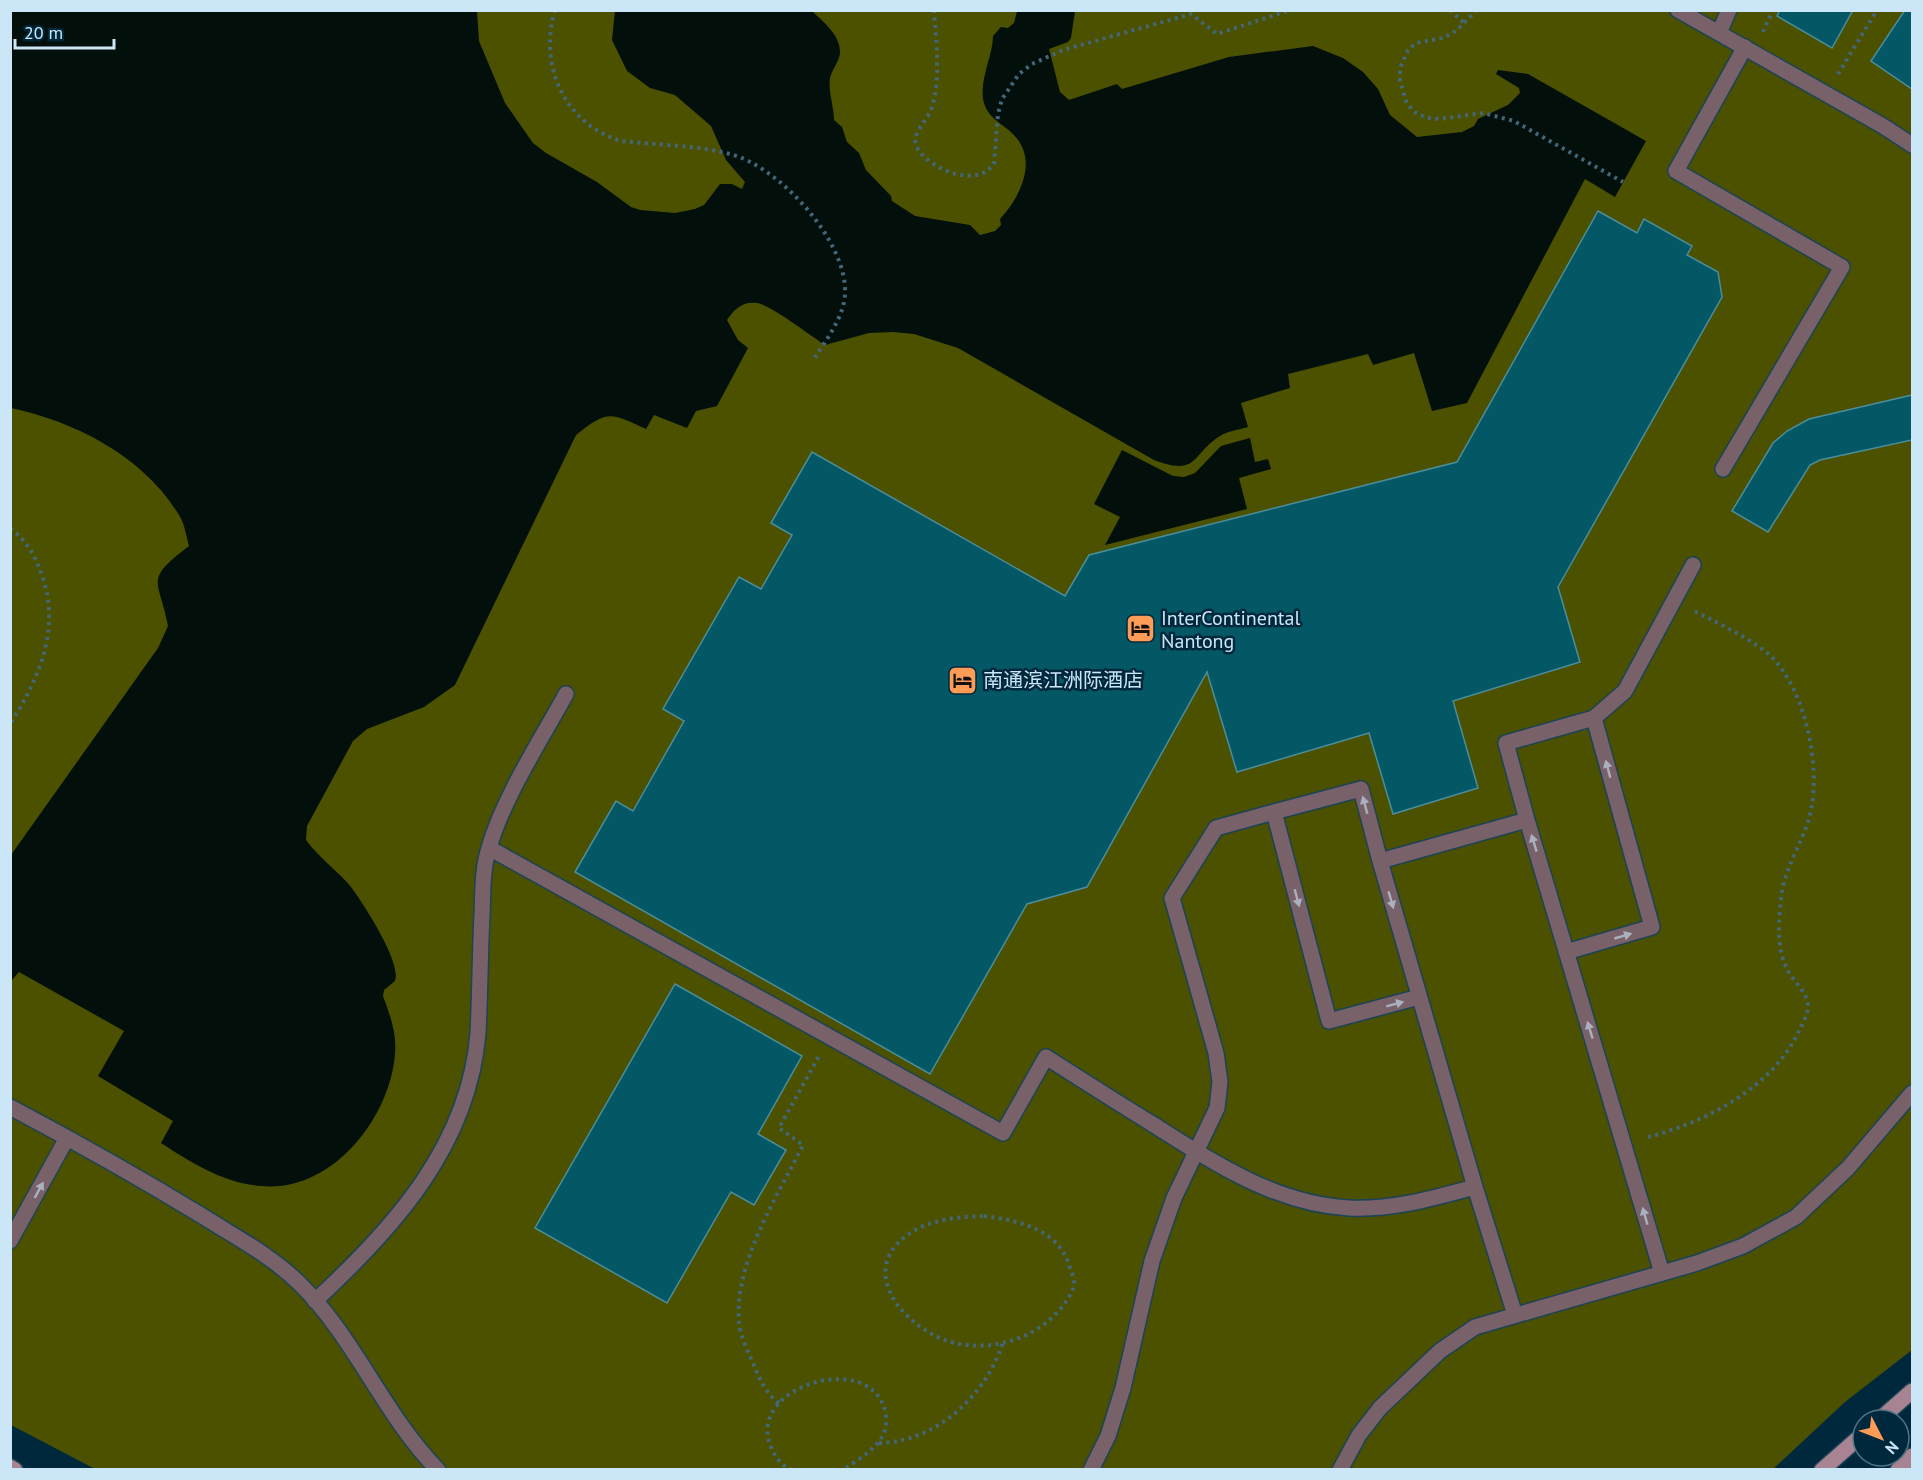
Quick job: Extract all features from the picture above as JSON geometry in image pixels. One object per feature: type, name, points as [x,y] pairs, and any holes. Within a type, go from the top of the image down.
[{"type":"main road","points":[[1893,1408],[1912,1391]]},
{"type":"main road","points":[[1822,1470],[1851,1445]]},
{"type":"main road","points":[[1898,1470],[1912,1456]]},
{"type":"main road","points":[[10,1467],[15,1470]]},
{"type":"street","points":[[1678,10],[1912,146]]},
{"type":"street","points":[[1719,33],[1729,10]]},
{"type":"street","points":[[1723,469],[1842,267],[1676,171],[1745,48]]},
{"type":"street","points":[[1662,1273],[1506,743],[1594,718],[1625,691],[1693,565]]},
{"type":"street","points":[[315,1301],[379,1237],[418,1190],[443,1152],[461,1112],[473,1070],[478,1034],[483,888],[489,848],[507,804],[566,694]]},
{"type":"street","points":[[1566,952],[1652,927],[1594,718]]},
{"type":"street","points":[[1091,1470],[1108,1436],[1123,1388],[1152,1261],[1174,1198],[1216,1108],[1220,1082],[1216,1053],[1172,898],[1216,828],[1361,789],[1419,997],[1515,1315]]},
{"type":"street","points":[[1274,812],[1329,1021],[1419,997]]},
{"type":"street","points":[[1380,861],[1527,820]]},
{"type":"street","points":[[489,848],[1003,1133],[1046,1057],[1196,1152],[1258,1186],[1288,1197],[1348,1208],[1380,1208],[1416,1202],[1475,1187]]},
{"type":"street","points":[[1340,1470],[1359,1436],[1380,1407],[1440,1351],[1475,1327],[1662,1273],[1743,1246],[1796,1217],[1848,1168],[1912,1093]]},
{"type":"street","points":[[10,1107],[138,1177],[269,1257],[301,1284],[418,1449],[438,1470]]},
{"type":"street","points":[[10,1241],[67,1138]]},
{"type":"path","points":[[555,10],[549,30],[551,58],[558,83],[569,108],[588,126],[604,136],[621,141],[731,154],[753,163],[786,187],[817,223],[843,271],[846,292],[844,306],[814,359]]},
{"type":"path","points":[[934,10],[939,50],[938,73],[932,109],[916,137],[916,144],[920,151],[937,166],[946,171],[969,176],[981,175],[994,164],[998,114],[1008,87],[1019,74],[1045,57],[1191,14],[1217,34],[1290,10]]},
{"type":"path","points":[[1450,10],[1464,23]]},
{"type":"path","points":[[1477,10],[1443,38],[1416,43],[1408,50],[1400,68],[1400,81],[1407,104],[1416,113],[1427,118],[1440,119],[1483,113],[1514,121],[1623,182]]},
{"type":"path","points":[[1826,94],[1877,10]]},
{"type":"path","points":[[10,529],[28,545],[37,561],[47,587],[51,624],[43,662],[26,699],[10,724]]},
{"type":"path","points":[[1624,1144],[1705,1117],[1742,1095],[1771,1071],[1794,1042],[1808,1006],[1804,994],[1784,962],[1779,932],[1785,878],[1812,809],[1812,747],[1806,720],[1781,669],[1766,652],[1744,637],[1675,600]]},
{"type":"path","points":[[779,1403],[770,1396],[747,1349],[739,1322],[740,1290],[750,1254],[803,1144],[779,1128],[829,1037]]},
{"type":"path","points":[[984,1216],[1030,1225],[1051,1239],[1067,1260],[1074,1282],[1071,1295],[1055,1316],[1034,1333],[1003,1342],[961,1344],[938,1338],[906,1317],[893,1299],[886,1269],[891,1252],[905,1236],[926,1225],[955,1217],[984,1216]]},
{"type":"path","points":[[879,1443],[900,1443],[928,1432],[954,1414],[974,1396],[997,1360],[1003,1342]]},
{"type":"path","points":[[792,1470],[775,1456],[767,1439],[770,1419],[779,1403],[799,1388],[820,1381],[844,1378],[867,1387],[885,1406],[886,1428],[879,1443],[843,1470]]},
{"type":"shaded area","points":[[11,10],[477,11],[479,41],[505,103],[533,143],[597,182],[631,207],[675,213],[704,205],[720,184],[732,184],[742,189],[745,182],[726,160],[711,126],[675,95],[650,88],[627,71],[612,40],[615,11],[812,11],[830,29],[837,40],[840,55],[830,78],[834,120],[842,127],[847,142],[859,153],[866,170],[891,196],[892,201],[915,216],[970,225],[980,235],[995,231],[1001,225],[1000,219],[1013,203],[1025,172],[1026,161],[1018,140],[990,114],[984,103],[983,95],[984,78],[993,36],[1001,27],[1008,28],[1014,23],[1017,11],[1075,11],[1071,38],[1068,42],[1049,49],[1060,92],[1069,100],[1117,84],[1122,89],[1229,57],[1313,46],[1343,58],[1363,72],[1378,89],[1390,115],[1417,137],[1462,132],[1474,126],[1478,119],[1508,105],[1520,93],[1519,88],[1496,74],[1498,70],[1528,74],[1646,141],[1615,197],[1585,179],[1467,403],[1432,411],[1414,353],[1373,365],[1368,354],[1288,374],[1290,388],[1241,403],[1248,427],[1220,436],[1187,465],[1169,465],[1154,460],[958,348],[914,334],[893,332],[869,333],[825,345],[763,305],[747,303],[736,309],[727,320],[738,340],[748,348],[717,406],[696,411],[687,428],[654,415],[646,429],[610,416],[603,417],[576,435],[455,685],[424,707],[367,729],[353,741],[307,826],[306,840],[351,887],[380,933],[393,961],[396,972],[395,981],[384,990],[383,996],[395,1039],[391,1078],[382,1103],[369,1126],[353,1147],[333,1164],[311,1177],[287,1185],[261,1186],[221,1176],[196,1165],[161,1143],[173,1121],[98,1076],[124,1031],[19,972],[11,981],[11,855],[158,648],[168,626],[159,589],[160,574],[189,546],[179,515],[147,475],[127,459],[83,432],[60,422],[11,408]]},
{"type":"shaded area","name":"南通滨江洲际酒店","points":[[10,11],[1912,11],[1912,1350],[1845,1402],[1772,1470],[97,1470],[11,1425]]},
{"type":"shaded area","points":[[1250,438],[1255,462],[1268,459],[1271,469],[1239,478],[1247,509],[1105,545],[1120,517],[1094,504],[1122,450],[1173,476],[1184,477],[1195,473],[1221,446]]},
{"type":"building","points":[[1780,10],[1853,10],[1832,48],[1777,16]]},
{"type":"building","points":[[1905,10],[1912,10],[1912,89],[1871,61]]},
{"type":"building","name":"InterContinental Nantong","points":[[1598,211],[1637,233],[1644,219],[1692,246],[1687,255],[1718,272],[1722,297],[1558,587],[1580,662],[1453,701],[1478,788],[1393,814],[1369,733],[1237,772],[1207,672],[1087,887],[1027,904],[930,1074],[575,872],[616,801],[633,811],[684,721],[663,709],[739,577],[761,589],[792,535],[771,523],[812,452],[1065,596],[1089,555],[1457,462]]},
{"type":"building","points":[[1912,395],[1912,440],[1820,460],[1810,465],[1768,532],[1732,511],[1773,443],[1787,431],[1809,419]]},
{"type":"building","points":[[675,984],[802,1056],[758,1134],[786,1150],[754,1205],[731,1192],[667,1303],[535,1228]]},
{"type":"place","name":"InterContinental Nantong","points":[[1140,629]]},
{"type":"place","name":"南通滨江洲际酒店","points":[[962,680]]}]
